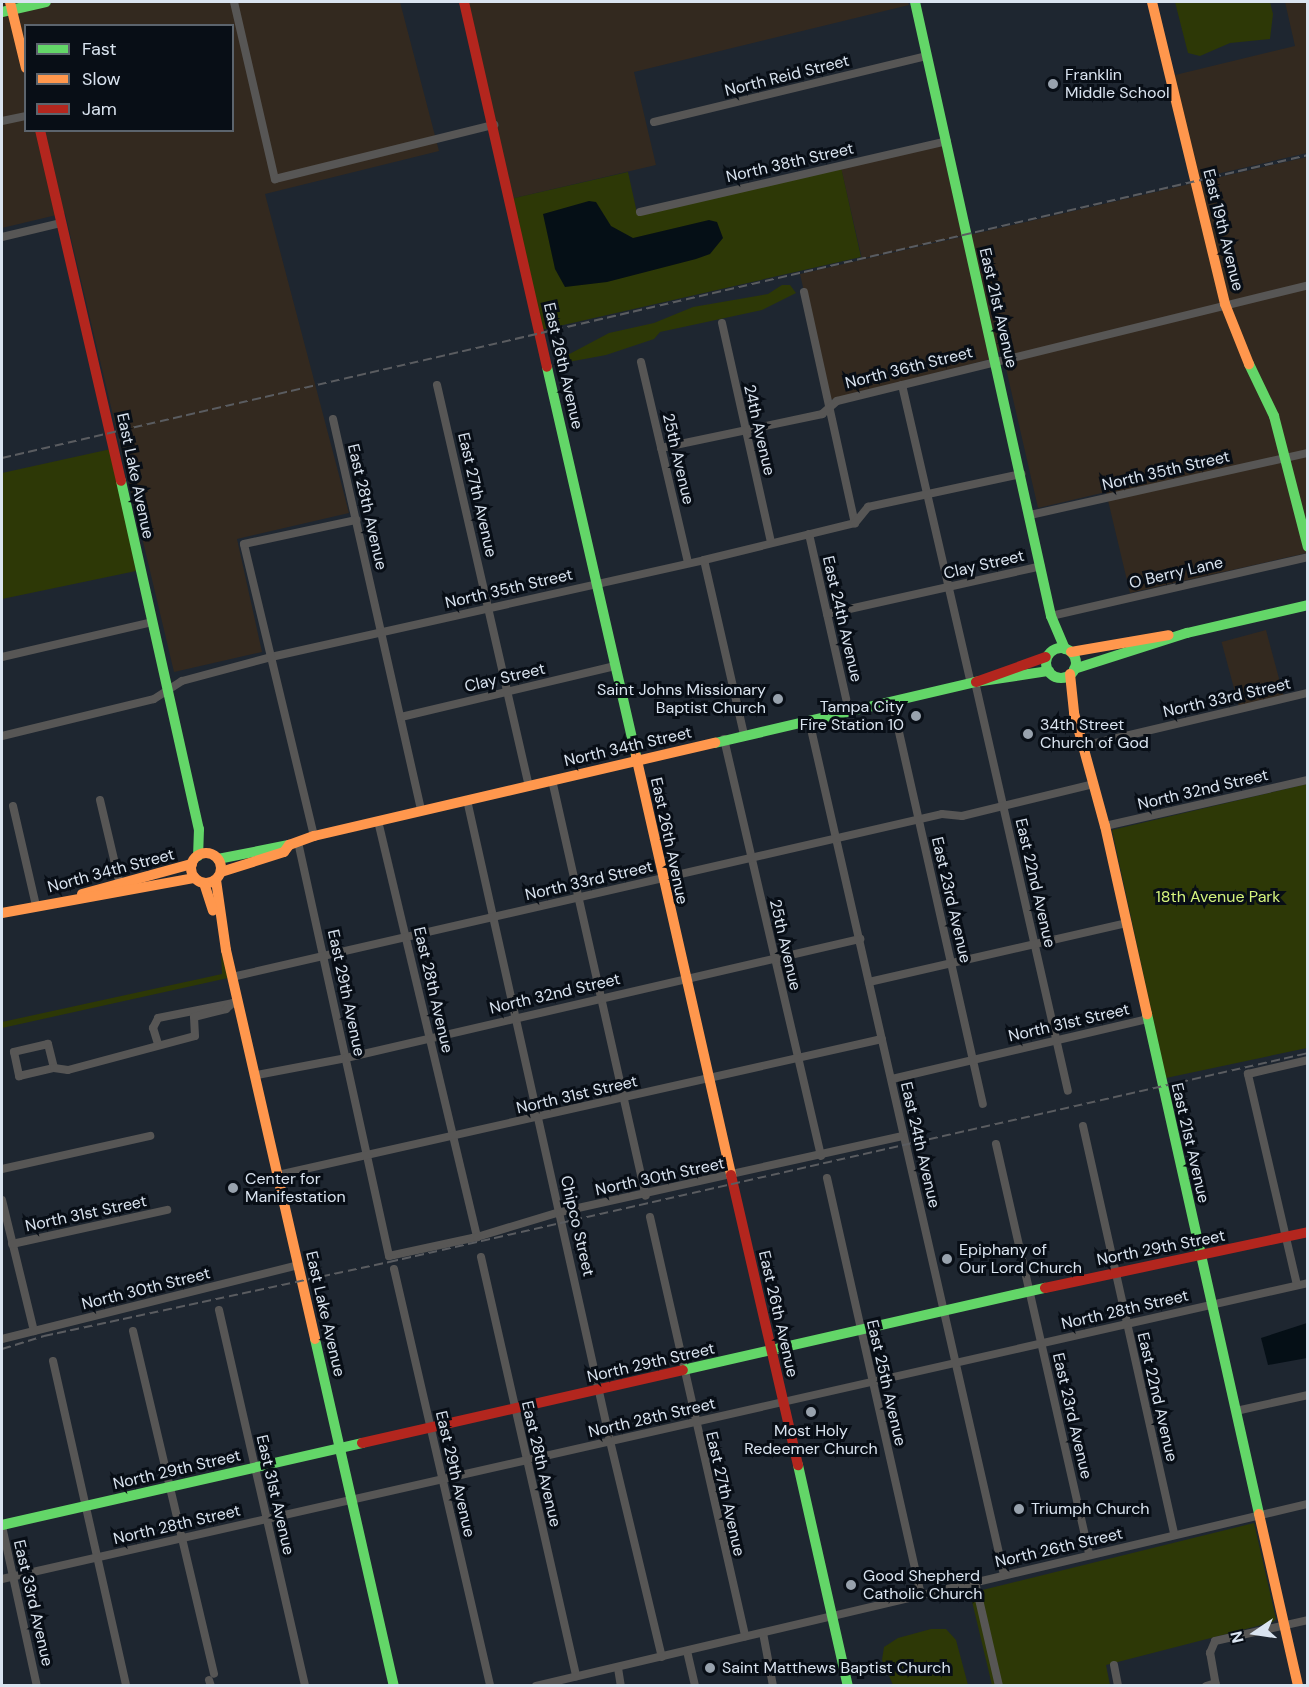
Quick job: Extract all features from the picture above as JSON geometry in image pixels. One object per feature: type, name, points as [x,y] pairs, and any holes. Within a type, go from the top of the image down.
[{"type":"street","points":[[24,61],[8,8],[46,2]]},
{"type":"street","points":[[234,2],[275,178],[494,125]]},
{"type":"street","name":"East 26th Avenue","points":[[464,2],[494,125],[637,760],[661,878],[848,1686]]},
{"type":"street","name":"East 21st Avenue","points":[[915,2],[1059,652],[1072,671],[1074,713],[1105,826],[1298,1686]]},
{"type":"street","name":"East 19th Avenue","points":[[1152,2],[1225,304],[1233,331],[1274,416],[1308,547]]},
{"type":"street","name":"North Reid Street","points":[[654,122],[927,56]]},
{"type":"street","points":[[2,122],[24,116]]},
{"type":"street","name":"East Lake Avenue","points":[[40,132],[168,687],[198,829],[195,860],[199,880],[226,950]]},
{"type":"street","name":"North 38th Street","points":[[640,212],[947,141]]},
{"type":"street","points":[[2,237],[61,224]]},
{"type":"street","name":"North 36th Street","points":[[661,448],[822,414],[837,401],[994,360],[1308,285]]},
{"type":"street","points":[[804,292],[855,523]]},
{"type":"street","name":"24th Avenue","points":[[722,323],[771,543]]},
{"type":"street","name":"25th Avenue","points":[[641,362],[688,563]]},
{"type":"street","name":"East 27th Avenue","points":[[437,385],[529,786]]},
{"type":"street","name":"East 22nd Avenue","points":[[902,385],[1003,805],[1068,1091]]},
{"type":"street","name":"East 28th Avenue","points":[[333,419],[422,811]]},
{"type":"street","name":"North 35th Street","points":[[1030,515],[1308,453]]},
{"type":"street","name":"North 35th Street","points":[[2,736],[154,699],[168,687],[271,657],[489,606],[704,560],[855,523],[868,507],[1021,474]]},
{"type":"street","points":[[314,836],[244,544],[356,520]]},
{"type":"street","name":"East 24th Avenue","points":[[809,534],[849,711]]},
{"type":"street","name":"O Berry Lane","points":[[1052,618],[1308,557]]},
{"type":"street","points":[[704,560],[744,734]]},
{"type":"street","name":"Clay Street","points":[[827,614],[1041,566]]},
{"type":"street","name":"North 34th Street","points":[[121,888],[195,860],[294,844],[314,836],[744,734],[973,683],[1072,671],[1187,633],[1308,604]]},
{"type":"street","points":[[2,657],[152,622]]},
{"type":"street","name":"North 34th Street","points":[[973,683],[1059,652],[1187,633]]},
{"type":"street","name":"East 21st Avenue","points":[[1059,652],[1053,674],[1074,713]]},
{"type":"street","name":"Clay Street","points":[[401,717],[615,666]]},
{"type":"street","name":"North 33rd Street","points":[[1083,746],[1308,693]]},
{"type":"street","name":"East 23rd Avenue","points":[[891,701],[983,1104]]},
{"type":"street","name":"East 24th Avenue","points":[[809,720],[1004,1575]]},
{"type":"street","name":"25th Avenue","points":[[724,739],[796,1059],[821,1156]]},
{"type":"street","points":[[552,780],[646,1196]]},
{"type":"street","name":"North 32nd Street","points":[[1105,826],[1308,780]]},
{"type":"street","name":"North 33rd Street","points":[[232,977],[752,857],[837,840],[942,814],[962,816],[1093,784]]},
{"type":"street","points":[[100,800],[121,888]]},
{"type":"street","name":"Chipco Street","points":[[467,800],[610,1441],[662,1657]]},
{"type":"street","points":[[14,806],[36,906]]},
{"type":"street","name":"East 28th Avenue","points":[[378,821],[477,1237]]},
{"type":"street","name":"East Lake Avenue","points":[[198,829],[215,857],[235,1003],[257,1075],[394,1686]]},
{"type":"street","name":"North 34th Street","points":[[2,913],[121,888],[218,876],[284,852],[294,844]]},
{"type":"street","name":"East 29th Avenue","points":[[294,844],[325,955],[389,1256]]},
{"type":"street","points":[[869,982],[1127,922]]},
{"type":"street","name":"North 32nd Street","points":[[257,1075],[346,1058],[600,997],[860,939]]},
{"type":"street","points":[[158,1044],[153,1028],[158,1018],[235,1003]]},
{"type":"street","points":[[54,1068],[48,1044],[14,1052],[19,1076],[54,1068],[68,1070],[158,1044],[195,1036],[194,1017],[226,1009],[235,1003]]},
{"type":"street","name":"North 31st Street","points":[[892,1078],[1148,1019]]},
{"type":"street","name":"North 31st Street","points":[[278,1175],[882,1039]]},
{"type":"street","points":[[1297,1285],[1248,1074],[1308,1060]]},
{"type":"street","name":"East 22nd Avenue","points":[[1083,1126],[1174,1534]]},
{"type":"street","points":[[2,1169],[150,1136]]},
{"type":"street","name":"North 30th Street","points":[[389,1256],[477,1237],[560,1212],[646,1196],[903,1136]]},
{"type":"street","name":"East 23rd Avenue","points":[[996,1144],[1089,1554]]},
{"type":"street","name":"East 25th Avenue","points":[[826,1178],[921,1595]]},
{"type":"street","points":[[2,1200],[34,1331]]},
{"type":"street","name":"North 31st Street","points":[[12,1244],[167,1210]]},
{"type":"street","name":"East 27th Avenue","points":[[650,1217],[694,1422],[745,1636]]},
{"type":"street","name":"North 29th Street","points":[[2,1526],[945,1310],[1308,1232]]},
{"type":"street","name":"East 28th Avenue","points":[[481,1257],[576,1676]]},
{"type":"street","name":"North 30th Street","points":[[2,1340],[298,1265]]},
{"type":"street","name":"East 29th Avenue","points":[[394,1269],[490,1686]]},
{"type":"street","name":"North 28th Street","points":[[2,1580],[182,1537],[957,1363],[1126,1322],[1308,1283]]},
{"type":"street","name":"East 31st Avenue","points":[[219,1310],[305,1686]]},
{"type":"street","points":[[133,1331],[182,1537],[211,1680]]},
{"type":"street","points":[[53,1361],[126,1686]]},
{"type":"street","points":[[1236,1411],[1308,1395]]},
{"type":"street","name":"North 26th Street","points":[[541,1685],[1308,1504]]},
{"type":"street","name":"East 33rd Avenue","points":[[2,1526],[37,1686]]},
{"type":"street","points":[[975,1582],[999,1686]]},
{"type":"street","points":[[1206,1686],[1216,1684],[1210,1645],[1251,1631],[1308,1620]]},
{"type":"street","points":[[763,1632],[773,1686]]},
{"type":"street","points":[[687,1651],[695,1686]]},
{"type":"street","points":[[1114,1665],[1118,1686]]},
{"type":"street","points":[[618,1668],[621,1686]]},
{"type":"shaded area","points":[[2,2],[400,2],[439,151],[265,194],[349,513],[237,539],[262,652],[174,672],[65,213],[2,228]]},
{"type":"shaded area","points":[[460,2],[908,2],[909,5],[634,72],[656,165],[506,200]]},
{"type":"shaded area","points":[[1285,2],[1307,2],[1307,153],[1195,179],[1171,76],[1295,46]]},
{"type":"shaded area","points":[[941,143],[962,236],[862,259],[841,166]]},
{"type":"shaded area","points":[[1307,157],[1307,553],[1130,593],[1106,492],[1038,508],[1002,351],[990,354],[991,359],[829,400],[800,274]]},
{"type":"shaded area","points":[[589,201],[596,202],[611,226],[633,238],[709,220],[717,222],[723,238],[710,254],[696,259],[607,282],[565,287],[555,269],[543,214]]},
{"type":"shaded area","points":[[1266,630],[1284,698],[1240,710],[1222,642]]},
{"type":"shaded area","points":[[1307,1323],[1307,1358],[1268,1365],[1261,1338]]},
{"type":"green space","points":[[1175,2],[1270,2],[1273,14],[1270,39],[1230,43],[1200,56],[1188,53]]},
{"type":"green space","points":[[841,167],[861,257],[537,331],[506,200],[628,172],[637,213]]},
{"type":"green space","points":[[782,285],[790,285],[796,293],[762,310],[660,332],[654,339],[606,355],[563,363],[562,358],[609,333],[654,323],[693,307],[768,294]]},
{"type":"green space","points":[[111,449],[136,571],[2,599],[2,473]]},
{"type":"green space","name":"18th Avenue Park","points":[[1307,784],[1307,1048],[1166,1078],[1112,830]]},
{"type":"green space","points":[[221,953],[228,978],[2,1028],[2,1022],[222,974]]},
{"type":"green space","points":[[1254,1523],[1276,1619],[1273,1622],[1106,1665],[1110,1685],[992,1685],[970,1593]]},
{"type":"green space","points":[[931,1629],[946,1629],[956,1640],[968,1685],[893,1685],[882,1660],[884,1647],[898,1638]]},
{"type":"railway","points":[[2,458],[1308,155]]},
{"type":"railway","points":[[2,1349],[44,1336],[389,1262],[1308,1053]]},
{"type":"traffic: fast","points":[[2,12],[46,2]]},
{"type":"traffic: fast","points":[[915,2],[1051,616],[1065,649]]},
{"type":"traffic: fast","points":[[1249,364],[1274,416],[1308,547]]},
{"type":"traffic: fast","points":[[547,367],[636,756]]},
{"type":"traffic: fast","points":[[121,481],[199,829],[198,856]]},
{"type":"traffic: fast","points":[[1074,669],[1187,633],[1308,605]]},
{"type":"traffic: fast","points":[[1061,648],[1067,649],[1075,657],[1076,663],[1075,669],[1067,677],[1061,678],[1055,677],[1047,669],[1046,663],[1047,657],[1055,649],[1061,648]]},
{"type":"traffic: fast","points":[[715,743],[975,682],[1049,671]]},
{"type":"traffic: fast","points":[[218,859],[289,845]]},
{"type":"traffic: fast","points":[[1147,1014],[1259,1514]]},
{"type":"traffic: fast","points":[[683,1370],[1045,1288]]},
{"type":"traffic: fast","points":[[315,1339],[394,1686]]},
{"type":"traffic: fast","points":[[2,1525],[362,1443]]},
{"type":"traffic: fast","points":[[798,1465],[848,1686]]},
{"type":"traffic: slow","points":[[10,2],[24,60]]},
{"type":"traffic: slow","points":[[1152,2],[1225,304],[1249,364]]},
{"type":"traffic: slow","points":[[1071,652],[1169,635]]},
{"type":"traffic: slow","points":[[1070,674],[1074,713],[1105,826],[1147,1014]]},
{"type":"traffic: slow","points":[[221,872],[284,852],[289,845],[314,836],[715,743]]},
{"type":"traffic: slow","points":[[636,756],[731,1175]]},
{"type":"traffic: slow","points":[[206,853],[212,854],[220,862],[221,868],[220,874],[212,882],[206,883],[200,882],[192,874],[191,868],[192,862],[200,854],[206,853]]},
{"type":"traffic: slow","points":[[82,894],[192,864]]},
{"type":"traffic: slow","points":[[2,913],[195,878]]},
{"type":"traffic: slow","points":[[216,880],[226,950],[315,1339]]},
{"type":"traffic: slow","points":[[204,883],[213,911]]},
{"type":"traffic: slow","points":[[1259,1514],[1298,1686]]},
{"type":"traffic: jam","points":[[464,2],[547,367]]},
{"type":"traffic: jam","points":[[40,132],[121,481]]},
{"type":"traffic: jam","points":[[976,682],[1046,657]]},
{"type":"traffic: jam","points":[[731,1175],[798,1465]]},
{"type":"traffic: jam","points":[[1045,1288],[1308,1232]]},
{"type":"traffic: jam","points":[[362,1443],[683,1370]]},
{"type":"place","name":"Franklin Middle School","points":[[1053,84]]},
{"type":"place","name":"Saint Johns Missionary Baptist Church","points":[[778,699]]},
{"type":"place","name":"Tampa City Fire Station 10","points":[[916,716]]},
{"type":"place","name":"34th Street Church of God","points":[[1028,734]]},
{"type":"place","name":"Center for Manifestation","points":[[233,1188]]},
{"type":"place","name":"Epiphany of Our Lord Church","points":[[947,1259]]},
{"type":"place","name":"Most Holy Redeemer Church","points":[[811,1412]]},
{"type":"place","name":"Triumph Church","points":[[1019,1509]]},
{"type":"place","name":"Good Shepherd Catholic Church","points":[[851,1585]]},
{"type":"place","name":"Saint Matthews Baptist Church","points":[[710,1668]]}]
